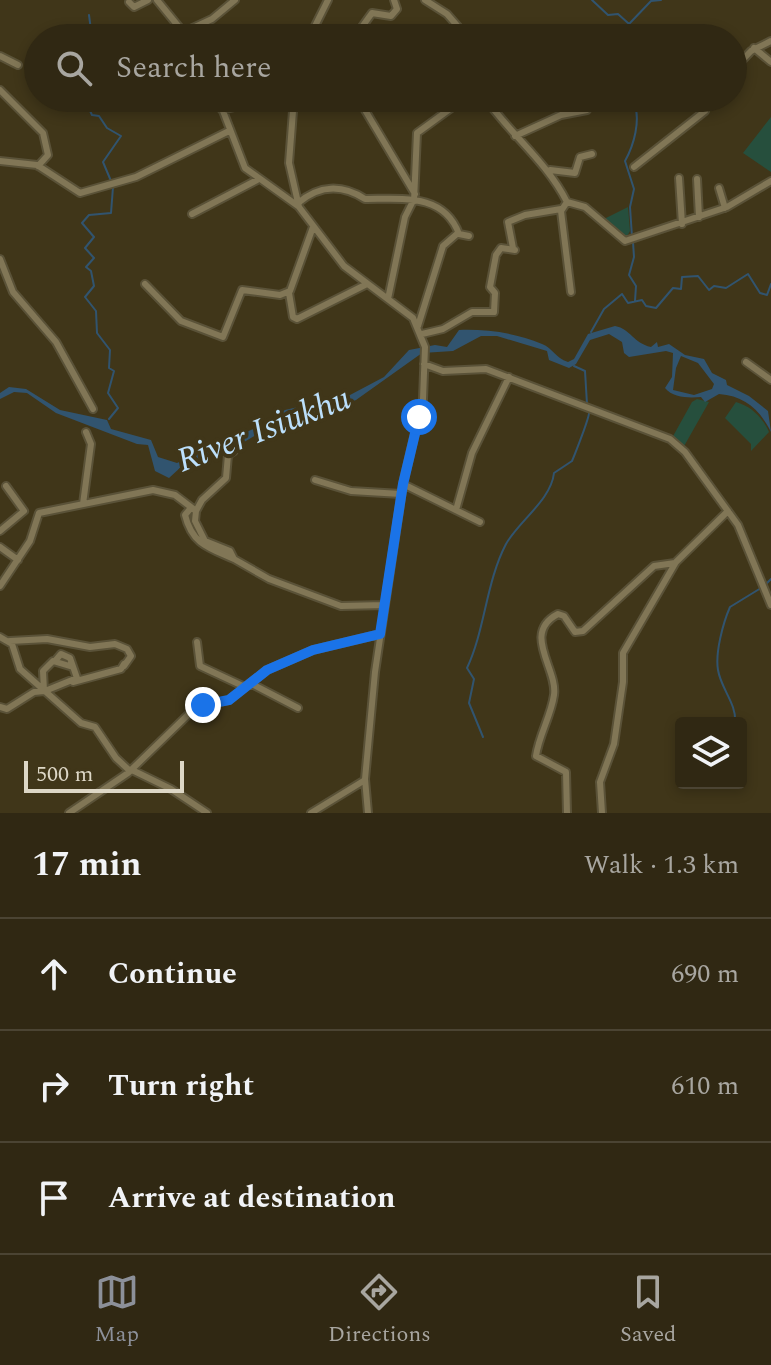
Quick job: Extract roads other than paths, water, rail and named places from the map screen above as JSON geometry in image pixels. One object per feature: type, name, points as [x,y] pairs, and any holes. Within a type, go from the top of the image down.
[{"type":"street","points":[[132,7],[148,0]]},
{"type":"street","points":[[157,0],[177,24]]},
{"type":"street","points":[[204,24],[235,0]]},
{"type":"street","points":[[316,24],[328,0]]},
{"type":"street","points":[[364,24],[372,13],[391,16],[397,9],[394,0]]},
{"type":"street","points":[[425,0],[447,14],[456,24]]},
{"type":"street","points":[[747,55],[754,48],[771,41]]},
{"type":"street","points":[[754,48],[771,62]]},
{"type":"street","points":[[0,56],[18,65]]},
{"type":"street","points":[[0,90],[45,136],[48,155],[38,166]]},
{"type":"street","points":[[223,112],[243,165],[257,180],[298,205]]},
{"type":"street","points":[[293,112],[289,163],[298,205],[339,261],[409,314],[422,334],[425,350],[423,399],[401,494],[380,634],[365,780],[368,813]]},
{"type":"street","points":[[366,112],[414,199]]},
{"type":"street","points":[[388,299],[405,219],[414,199],[417,134],[446,112]]},
{"type":"street","points":[[496,112],[515,136],[550,170],[567,202],[585,207],[625,241],[725,208],[771,181]]},
{"type":"street","points":[[515,136],[561,115],[577,112]]},
{"type":"street","points":[[634,167],[704,112]]},
{"type":"street","points":[[0,161],[38,166],[78,193],[136,177],[229,131]]},
{"type":"street","points":[[550,170],[576,173],[580,157],[592,154]]},
{"type":"street","points":[[679,178],[682,224]]},
{"type":"street","points":[[697,179],[699,217]]},
{"type":"street","points":[[192,214],[257,180]]},
{"type":"street","points":[[719,188],[725,208]]},
{"type":"street","points":[[298,205],[312,190],[321,189],[354,190],[365,199],[392,196],[414,199],[442,207],[455,221],[458,233]]},
{"type":"street","points":[[422,334],[443,329],[472,312],[494,312],[495,293],[490,285],[496,255],[501,248],[514,249],[507,223],[525,215],[561,209],[567,202]]},
{"type":"street","points":[[561,209],[571,292]]},
{"type":"street","points":[[313,227],[289,293],[296,319],[367,284]]},
{"type":"street","points":[[458,233],[469,236]]},
{"type":"street","points":[[418,326],[444,246],[458,233]]},
{"type":"street","points":[[0,259],[13,292],[56,342],[93,409]]},
{"type":"street","points":[[145,284],[181,321],[221,337],[226,335],[242,290],[272,295],[289,293]]},
{"type":"street","points":[[746,362],[771,380]]},
{"type":"street","points":[[424,364],[443,371],[482,368],[670,439],[685,452],[745,538],[771,605]]},
{"type":"street","points":[[763,374],[771,368]]},
{"type":"street","points":[[456,510],[472,453],[509,377]]},
{"type":"street","points":[[83,504],[91,444],[86,432]]},
{"type":"street","points":[[193,510],[226,478],[228,455],[234,451]]},
{"type":"street","points":[[315,480],[351,491],[401,494]]},
{"type":"street","points":[[403,484],[480,522]]},
{"type":"street","points":[[0,531],[24,511],[6,486]]},
{"type":"street","points":[[0,586],[30,541],[39,513],[153,490],[175,495],[193,510],[205,541],[230,551],[234,559],[278,583],[341,606],[385,605]]},
{"type":"street","points":[[602,813],[600,785],[614,744],[623,682],[623,655],[675,563],[728,511]]},
{"type":"street","points":[[0,547],[18,560]]},
{"type":"street","points":[[567,813],[566,773],[536,756],[555,692],[540,642],[544,632],[551,618],[558,614],[575,632],[583,631],[654,566],[675,563]]},
{"type":"street","points":[[69,813],[131,770],[165,741],[190,712],[203,705],[229,700],[267,670],[313,650],[380,634]]},
{"type":"street","points":[[0,637],[14,643],[47,639],[90,647],[115,644],[127,649],[131,656],[124,665],[34,692],[7,709],[0,707]]},
{"type":"street","points":[[197,642],[201,667],[298,708]]},
{"type":"street","points":[[14,643],[18,666],[82,724],[95,727],[116,758],[131,770],[171,789],[207,813]]},
{"type":"street","points":[[45,691],[43,671],[63,654],[70,658],[77,678],[70,683]]},
{"type":"street","points":[[311,813],[365,780]]},
{"type":"water","name":"River Isiukhu","points":[[615,326],[645,345],[651,347],[657,342],[658,347],[669,344],[685,355],[704,359],[712,373],[768,411],[771,432],[757,411],[737,398],[719,394],[705,402],[701,397],[672,394],[665,388],[672,377],[673,353],[666,351],[629,357],[624,353],[622,342],[609,334],[590,340],[576,364],[569,368],[549,360],[547,351],[497,336],[481,336],[453,351],[422,353],[356,400],[325,412],[290,415],[239,445],[181,467],[169,478],[155,471],[148,445],[137,444],[56,413],[27,393],[14,392],[0,399],[0,393],[9,387],[26,389],[60,410],[107,420],[111,429],[151,440],[158,457],[177,463],[262,425],[285,410],[350,395],[384,377],[409,350],[435,345],[447,347],[459,330],[491,331],[522,337],[546,346],[568,362],[574,359],[588,334]],"holes":[[[681,356],[698,363],[714,384],[712,389],[694,395],[673,390]]]},
{"type":"waterway","points":[[592,0],[608,15],[618,14],[628,23]]},
{"type":"waterway","points":[[629,24],[651,1],[661,0]]},
{"type":"waterway","points":[[89,15],[90,24]]},
{"type":"waterway","points":[[91,112],[121,136],[103,162],[111,181]]},
{"type":"waterway","points":[[632,237],[630,207],[634,189],[625,161],[634,140],[636,112]]},
{"type":"waterway","points":[[109,419],[118,408],[108,393],[114,371],[109,368],[110,350],[97,333],[96,311],[85,297],[94,286],[91,271],[86,267],[94,258],[85,248],[94,237],[82,223],[89,215],[111,213],[113,187]]},
{"type":"waterway","points":[[633,242],[634,257],[629,275],[636,286],[635,301]]},
{"type":"waterway","points":[[591,332],[604,309],[622,294],[628,303],[642,300],[646,306],[656,308],[673,288],[681,289],[682,277],[698,276],[709,290],[714,286],[726,288],[748,274],[760,293],[767,295],[771,284]]},
{"type":"waterway","points":[[574,366],[585,371],[587,404]]},
{"type":"waterway","points":[[483,737],[469,703],[474,679],[467,668],[494,574],[506,544],[541,501],[554,473],[572,461],[589,412]]},
{"type":"waterway","points":[[764,586],[771,579]]},
{"type":"waterway","points":[[735,717],[718,670],[720,638],[730,607],[761,588]]}]
